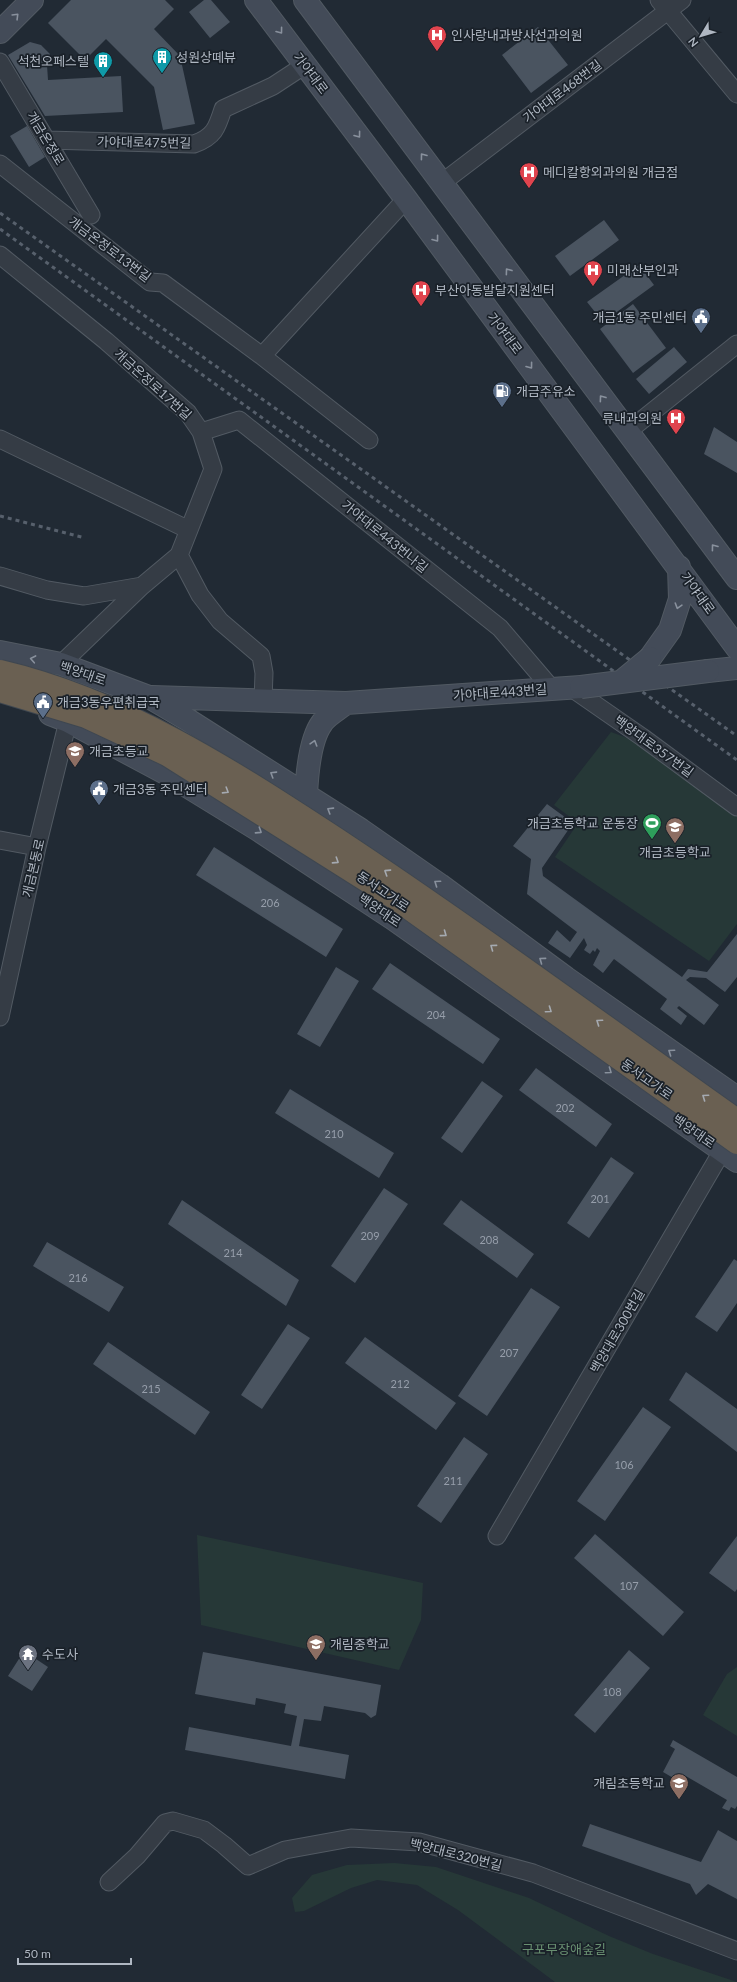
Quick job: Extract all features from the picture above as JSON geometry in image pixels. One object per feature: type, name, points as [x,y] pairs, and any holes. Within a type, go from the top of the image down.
[{"type":"highway","name":"동서고가로","points":[[0,671],[105,706],[185,744],[278,800],[405,884],[737,1120]]},
{"type":"highway","name":"동서고가로","points":[[0,691],[86,717],[167,755],[397,900],[732,1152]]},
{"type":"main road","points":[[0,11],[11,0]]},
{"type":"main road","points":[[0,32],[32,0]]},
{"type":"main road","name":"가야대로","points":[[256,0],[406,199],[679,567],[737,648]]},
{"type":"main road","points":[[305,0],[443,182],[627,432],[737,578]]},
{"type":"main road","points":[[622,682],[650,658],[670,630],[680,599],[679,567]]},
{"type":"main road","name":"백양대로","points":[[0,652],[61,664],[149,697],[188,720],[361,830],[440,885],[566,978],[737,1098]]},
{"type":"main road","name":"가야대로443번길","points":[[36,709],[149,697],[346,704],[622,682],[737,668]]},
{"type":"main road","points":[[170,775],[188,720],[208,699]]},
{"type":"main road","name":"백양대로","points":[[0,702],[36,709],[68,721],[170,775],[257,829],[392,918],[732,1152]]},
{"type":"main road","points":[[306,795],[307,771],[314,742],[322,722],[346,704]]},
{"type":"street","name":"가야대로468번길","points":[[443,182],[664,5],[682,0]]},
{"type":"street","points":[[664,5],[737,94]]},
{"type":"street","name":"개금온정로","points":[[0,62],[91,215]]},
{"type":"street","name":"가야대로475번길","points":[[47,140],[194,144],[207,139],[217,128],[223,109],[273,86],[305,65]]},
{"type":"street","name":"개금온정로13번길","points":[[0,164],[150,282],[163,283],[262,356],[369,440]]},
{"type":"street","points":[[262,356],[406,199]]},
{"type":"street","name":"개금온정로17번길","points":[[0,256],[106,341],[188,413],[201,432],[213,469],[179,555],[142,586],[61,664]]},
{"type":"street","points":[[627,432],[737,344]]},
{"type":"street","name":"가야대로443번나길","points":[[201,432],[239,420],[500,628],[567,687]]},
{"type":"street","points":[[3,441],[189,530]]},
{"type":"street","points":[[179,555],[200,595],[220,620],[261,656],[264,673],[263,701]]},
{"type":"street","points":[[0,576],[47,590],[84,596],[142,586]]},
{"type":"street","name":"백양대로357번길","points":[[567,687],[642,737],[737,807]]},
{"type":"street","name":"개금본동로","points":[[0,1017],[2,994],[68,721]]},
{"type":"street","points":[[0,840],[37,847]]},
{"type":"street","name":"백양대로300번길","points":[[497,1536],[732,1152],[737,1126]]},
{"type":"street","name":"백양대로320번길","points":[[109,1882],[137,1856],[165,1823],[173,1821],[204,1830],[248,1866],[285,1850],[351,1838],[419,1842],[533,1873],[737,1951]]},
{"type":"green space","name":"개금초등학교 운동장","points":[[611,732],[646,745],[737,814],[737,924],[709,961],[555,857],[578,823],[554,805]]},
{"type":"green space","points":[[197,1535],[423,1583],[421,1620],[399,1670],[201,1625]]},
{"type":"green space","points":[[737,1667],[737,1736],[703,1715],[727,1674]]},
{"type":"green space","name":"구포무장애숲길","points":[[394,1863],[436,1867],[529,1898],[609,1936],[653,1954],[737,1982],[555,1982],[458,1910],[417,1885],[377,1880],[351,1888],[304,1911],[295,1912],[292,1898],[312,1875],[347,1865]]},
{"type":"building","name":"성원상떼뷰","points":[[71,0],[165,0],[174,9],[154,29],[180,56],[195,124],[163,130],[154,87],[106,39],[85,60],[48,23]]},
{"type":"building","points":[[204,0],[211,0],[230,22],[210,38],[189,12]]},
{"type":"building","points":[[538,27],[568,65],[531,93],[502,55]]},
{"type":"building","name":"석천오페스텔","points":[[30,42],[41,45],[50,54],[47,65],[48,80],[121,76],[123,112],[45,116],[8,55]]},
{"type":"building","points":[[27,126],[45,157],[29,167],[10,136]]},
{"type":"building","points":[[604,220],[619,240],[570,276],[555,256]]},
{"type":"building","points":[[639,265],[654,285],[603,322],[587,302]]},
{"type":"building","points":[[633,304],[666,348],[633,373],[600,329]]},
{"type":"building","points":[[674,347],[687,362],[649,394],[636,379]]},
{"type":"building","points":[[714,427],[737,442],[737,473],[704,454]]},
{"type":"building","points":[[547,804],[573,823],[542,868],[543,876],[682,977],[688,969],[707,972],[737,934],[737,977],[725,992],[706,978],[690,977],[686,980],[719,1005],[704,1025],[679,1006],[677,1008],[687,1016],[681,1025],[660,1009],[667,999],[614,959],[603,973],[593,965],[600,951],[597,948],[595,952],[593,950],[590,954],[584,950],[587,945],[584,938],[570,958],[548,943],[557,930],[570,942],[577,932],[527,894],[531,859],[513,846]]},
{"type":"building","points":[[214,847],[343,929],[326,957],[196,875]]},
{"type":"building","points":[[390,963],[500,1039],[483,1064],[372,989]]},
{"type":"building","points":[[336,967],[359,981],[320,1047],[297,1034]]},
{"type":"building","points":[[536,1068],[612,1124],[596,1147],[519,1090]]},
{"type":"building","points":[[482,1081],[503,1096],[462,1153],[441,1138]]},
{"type":"building","points":[[290,1089],[394,1153],[379,1178],[275,1113]]},
{"type":"building","points":[[611,1157],[634,1173],[589,1238],[567,1223]]},
{"type":"building","points":[[384,1188],[408,1204],[355,1283],[331,1266]]},
{"type":"building","points":[[182,1200],[299,1280],[286,1306],[168,1224]]},
{"type":"building","points":[[461,1200],[534,1254],[517,1278],[443,1224]]},
{"type":"building","points":[[47,1242],[124,1287],[109,1312],[33,1266]]},
{"type":"building","points":[[734,1259],[737,1261],[737,1303],[717,1332],[695,1317]]},
{"type":"building","points":[[531,1288],[560,1307],[487,1416],[458,1396]]},
{"type":"building","points":[[288,1324],[310,1338],[262,1409],[241,1395]]},
{"type":"building","points":[[365,1337],[456,1403],[436,1430],[345,1363]]},
{"type":"building","points":[[108,1342],[210,1412],[195,1435],[93,1364]]},
{"type":"building","points":[[686,1372],[737,1409],[737,1452],[669,1400]]},
{"type":"building","points":[[643,1407],[671,1427],[605,1521],[577,1501]]},
{"type":"building","points":[[464,1437],[488,1454],[441,1523],[417,1506]]},
{"type":"building","points":[[595,1534],[684,1612],[663,1636],[574,1558]]},
{"type":"building","points":[[737,1536],[737,1589],[735,1592],[709,1573]]},
{"type":"building","points":[[629,1650],[650,1668],[595,1733],[574,1715]]},
{"type":"building","name":"수도사","points":[[24,1651],[48,1667],[32,1691],[8,1676]]},
{"type":"building","points":[[203,1652],[381,1685],[376,1715],[371,1718],[365,1713],[324,1706],[321,1721],[304,1719],[299,1746],[349,1755],[345,1779],[185,1750],[189,1727],[291,1746],[297,1716],[284,1713],[286,1704],[256,1698],[255,1705],[195,1694]]},
{"type":"building","points":[[673,1740],[737,1777],[737,1806],[735,1809],[731,1807],[729,1811],[722,1808],[727,1800],[684,1775],[680,1782],[663,1772],[675,1749],[670,1746]]},
{"type":"building","points":[[590,1824],[701,1862],[718,1830],[737,1841],[737,1899],[708,1884],[696,1895],[690,1884],[582,1846]]},
{"type":"railway","points":[[0,213],[737,736]]},
{"type":"railway","points":[[0,229],[737,760]]},
{"type":"railway","points":[[0,516],[85,538]]},
{"type":"place","name":"인사랑내과방사선과의원","points":[[437,52]]},
{"type":"place","name":"성원상떼뷰","points":[[162,74]]},
{"type":"place","name":"석천오페스텔","points":[[103,78]]},
{"type":"place","name":"메디칼항외과의원 개금점","points":[[529,189]]},
{"type":"place","name":"미래산부인과","points":[[593,287]]},
{"type":"place","name":"부산아동발달지원센터","points":[[421,307]]},
{"type":"place","name":"개금1동 주민센터","points":[[701,334]]},
{"type":"place","name":"개금주유소","points":[[502,408]]},
{"type":"place","name":"류내과의원","points":[[676,435]]},
{"type":"place","name":"개금3동우편취급국","points":[[43,719]]},
{"type":"place","name":"개금초등교","points":[[75,768]]},
{"type":"place","name":"개금3동 주민센터","points":[[99,806]]},
{"type":"place","name":"개금초등학교 운동장","points":[[652,840]]},
{"type":"place","name":"개금초등학교","points":[[675,844]]},
{"type":"place","name":"개림중학교","points":[[316,1661]]},
{"type":"place","name":"수도사","points":[[28,1671]]},
{"type":"place","name":"개림초등학교","points":[[679,1800]]}]
